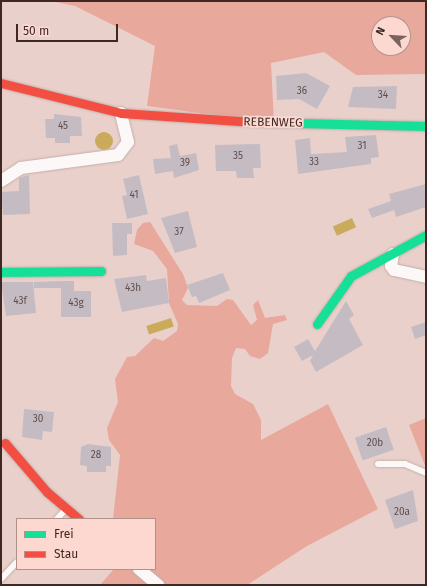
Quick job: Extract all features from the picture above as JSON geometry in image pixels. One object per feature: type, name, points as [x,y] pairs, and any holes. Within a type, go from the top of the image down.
[{"type":"street","name":"REBENWEG","points":[[1,83],[121,113],[216,121],[426,126]]},
{"type":"street","points":[[1,181],[21,168],[118,155],[128,142],[121,113]]},
{"type":"street","points":[[317,324],[351,276],[426,235]]},
{"type":"street","points":[[393,254],[391,266],[394,270],[426,277]]},
{"type":"street","points":[[1,272],[101,271]]},
{"type":"street","points":[[3,443],[46,492],[78,518]]},
{"type":"street","points":[[140,570],[158,585]]},
{"type":"lane","points":[[378,464],[406,464],[426,473]]},
{"type":"lane","points":[[57,518],[66,509]]},
{"type":"lane","points":[[1,579],[16,563]]},
{"type":"shaded area","points":[[51,1],[426,1],[426,74],[356,75],[324,52],[271,63],[274,123],[147,106],[155,46],[75,6]]},
{"type":"shaded area","points":[[104,132],[110,135],[113,141],[110,147],[104,150],[98,147],[95,141],[98,135]]},
{"type":"shaded area","points":[[352,218],[356,227],[337,236],[333,227]]},
{"type":"shaded area","points":[[150,222],[183,274],[188,288],[182,300],[187,305],[217,306],[227,299],[233,300],[251,325],[257,320],[253,305],[258,300],[265,318],[285,315],[287,320],[273,324],[268,353],[260,359],[250,356],[245,349],[236,348],[232,358],[231,386],[235,394],[253,404],[261,420],[261,440],[328,404],[378,509],[307,546],[247,585],[163,585],[145,570],[156,570],[156,518],[113,518],[120,455],[109,440],[107,428],[118,402],[115,379],[127,357],[135,356],[154,338],[163,341],[177,331],[178,324],[169,303],[167,269],[153,251],[134,244],[137,230],[143,223]]},
{"type":"shaded area","points":[[171,318],[174,327],[149,335],[146,326]]},
{"type":"shaded area","points":[[426,418],[426,468],[409,425]]},
{"type":"shaded area","points":[[113,570],[133,570],[151,585],[100,585]]},
{"type":"building","points":[[306,73],[330,86],[317,109],[299,99],[277,100],[276,76]]},
{"type":"building","points":[[397,86],[396,109],[348,107],[353,87]]},
{"type":"building","points":[[54,114],[81,117],[82,136],[70,136],[70,143],[55,143],[55,138],[46,138],[45,119],[54,119]]},
{"type":"building","points":[[376,135],[379,157],[371,158],[371,164],[298,174],[295,140],[310,138],[311,154],[347,152],[345,137]]},
{"type":"building","points":[[177,144],[180,156],[196,153],[199,170],[174,178],[173,171],[155,174],[153,159],[171,158],[169,146]]},
{"type":"building","points":[[260,144],[261,168],[253,168],[254,178],[237,178],[236,171],[216,171],[215,145]]},
{"type":"building","points":[[29,175],[30,214],[3,215],[1,192],[19,191],[19,178]]},
{"type":"building","points":[[139,175],[148,214],[127,219],[122,196],[127,195],[123,179]]},
{"type":"building","points":[[426,184],[426,207],[396,217],[394,210],[372,218],[368,209],[391,201],[389,194]]},
{"type":"building","points":[[188,211],[197,247],[175,253],[161,218]]},
{"type":"building","points":[[112,223],[132,223],[132,234],[127,234],[127,255],[113,256]]},
{"type":"building","points":[[223,273],[230,290],[199,303],[196,296],[192,297],[187,285]]},
{"type":"building","points":[[146,275],[147,281],[166,278],[169,303],[122,312],[114,279]]},
{"type":"building","points":[[61,281],[61,288],[34,288],[34,282]]},
{"type":"building","points":[[61,281],[74,281],[74,291],[91,291],[91,317],[61,317]]},
{"type":"building","points":[[1,282],[33,282],[36,313],[6,316]]},
{"type":"building","points":[[346,301],[354,315],[349,319],[363,345],[316,372],[310,361],[313,355],[302,361],[294,347],[308,339],[315,351]]},
{"type":"building","points":[[426,322],[426,335],[415,339],[411,327]]},
{"type":"building","points":[[24,409],[54,412],[52,432],[43,431],[42,440],[22,437]]},
{"type":"building","points":[[386,427],[394,450],[363,460],[355,438]]},
{"type":"building","points":[[88,444],[111,447],[111,466],[106,466],[106,472],[87,472],[87,466],[80,465],[81,447]]},
{"type":"building","points":[[413,490],[418,521],[395,529],[385,500]]},
{"type":"traffic: fast","points":[[254,122],[426,126]]},
{"type":"traffic: fast","points":[[317,324],[351,276],[426,235]]},
{"type":"traffic: fast","points":[[1,272],[101,271]]},
{"type":"traffic: jam","points":[[1,83],[121,113],[254,122]]},
{"type":"traffic: jam","points":[[5,443],[47,492],[78,518]]}]
